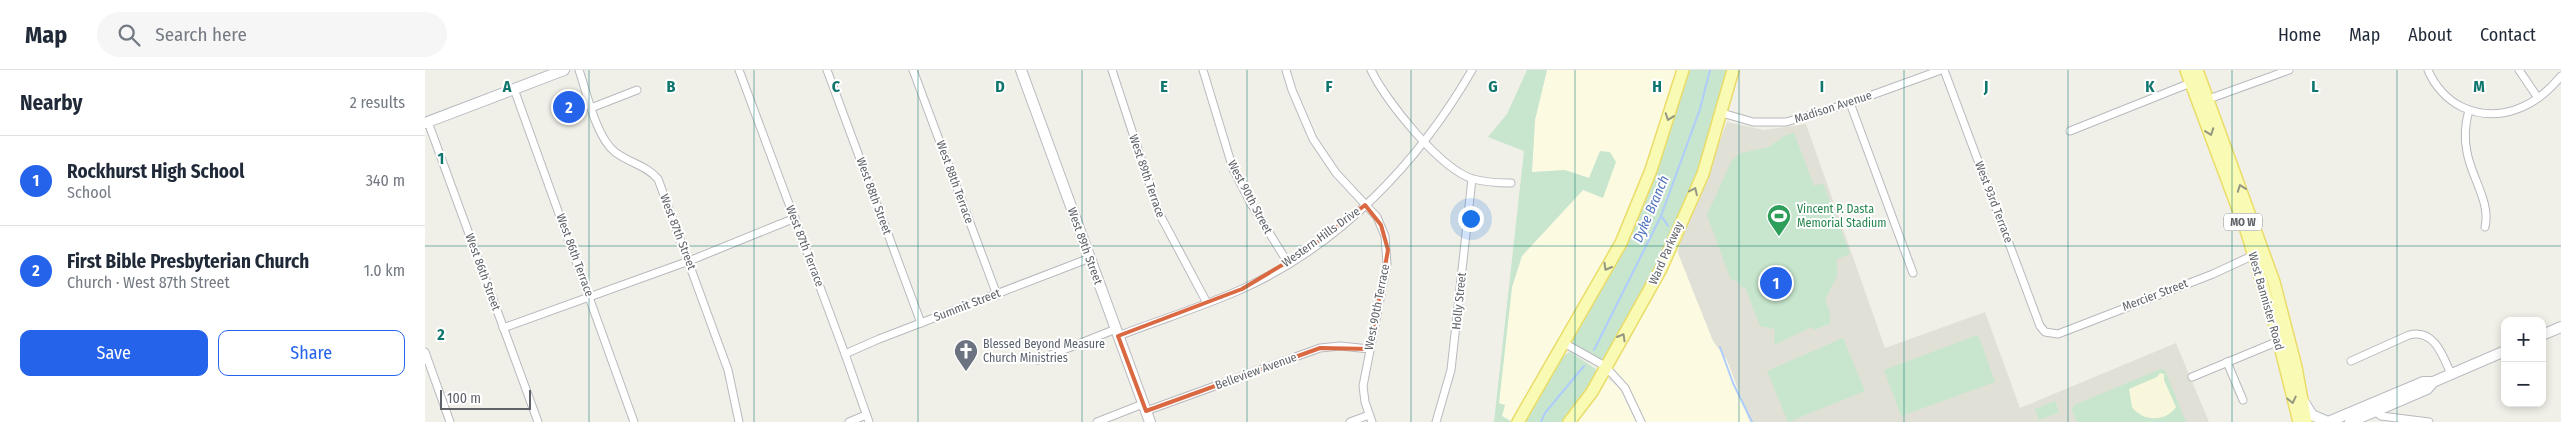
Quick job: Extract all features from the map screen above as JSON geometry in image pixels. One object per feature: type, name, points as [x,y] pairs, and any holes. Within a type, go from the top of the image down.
[{"type":"main road","points":[[427,122],[564,70]]},
{"type":"main road","name":"West 89th Street","points":[[1021,70],[1150,422]]},
{"type":"main road","points":[[1519,422],[1621,243],[1651,170],[1683,70]]},
{"type":"main road","name":"Ward Parkway","points":[[1569,422],[1592,392],[1661,269],[1703,174],[1733,70]]},
{"type":"main road","name":"West Bannister Road","points":[[2187,70],[2197,77],[2258,253],[2303,401],[2306,422]]},
{"type":"main road","points":[[2546,333],[2561,327]]},
{"type":"main road","name":"West Bannister Road","points":[[2283,339],[2299,422]]},
{"type":"main road","points":[[2303,401],[2312,415],[2328,422],[2427,388],[2433,382],[2501,353]]},
{"type":"main road","points":[[2350,422],[2372,408]]},
{"type":"street","name":"West 87th Street","points":[[579,70],[591,108],[606,143],[616,153],[649,169],[658,179],[728,370],[739,422]]},
{"type":"street","name":"West 87th Terrace","points":[[739,70],[845,354],[867,419]]},
{"type":"street","name":"West 88th Street","points":[[827,70],[921,323]]},
{"type":"street","name":"West 88th Terrace","points":[[913,70],[997,294]]},
{"type":"street","name":"West 89th Terrace","points":[[1112,70],[1159,213],[1207,303]]},
{"type":"street","name":"West 90th Street","points":[[1203,70],[1233,169],[1250,202],[1288,263]]},
{"type":"street","name":"West 90th Terrace","points":[[1286,70],[1298,106],[1313,140],[1336,173],[1381,225],[1388,250],[1363,386],[1371,418]]},
{"type":"street","points":[[1371,70],[1398,113],[1425,142],[1458,171],[1473,179],[1511,183]]},
{"type":"street","name":"Western Hills Drive","points":[[1117,332],[1207,303],[1242,289],[1288,263],[1333,232],[1396,176],[1425,142],[1452,104],[1472,70]]},
{"type":"street","name":"Madison Avenue","points":[[1722,113],[1753,122],[1771,124],[1786,122],[1850,103],[1942,70]]},
{"type":"street","name":"West 93rd Terrace","points":[[1942,70],[2040,326],[2046,333]]},
{"type":"street","points":[[2204,101],[2289,70]]},
{"type":"street","points":[[2428,70],[2431,77],[2447,96],[2469,110],[2491,115],[2507,113],[2524,107],[2538,98],[2561,76]]},
{"type":"street","points":[[2519,70],[2538,98]]},
{"type":"street","points":[[2071,131],[2197,77]]},
{"type":"street","name":"West 86th Terrace","points":[[514,89],[634,422]]},
{"type":"street","points":[[591,108],[637,90]]},
{"type":"street","points":[[1850,103],[1913,273]]},
{"type":"street","points":[[2469,110],[2464,126],[2467,153],[2488,215],[2485,227]]},
{"type":"street","name":"West 86th Street","points":[[427,122],[538,422]]},
{"type":"street","name":"Holly Street","points":[[1436,422],[1451,370],[1473,179]]},
{"type":"street","points":[[503,328],[689,261],[795,218]]},
{"type":"street","name":"Mercier Street","points":[[2046,333],[2058,334],[2213,274],[2258,253]]},
{"type":"street","name":"Summit Street","points":[[845,354],[1090,258]]},
{"type":"street","points":[[1038,360],[1117,332]]},
{"type":"street","points":[[2351,360],[2415,333],[2429,336],[2449,375]]},
{"type":"street","points":[[2192,377],[2283,339]]},
{"type":"street","points":[[1564,343],[1605,366],[1625,388],[1641,422]]},
{"type":"street","name":"Belleview Avenue","points":[[1097,422],[1145,408],[1320,348],[1340,346],[1370,349]]},
{"type":"street","points":[[425,352],[450,422]]},
{"type":"street","points":[[2227,362],[2243,400]]},
{"type":"street","points":[[2372,408],[2381,416],[2429,422]]},
{"type":"street","points":[[1350,422],[1371,418]]},
{"type":"street","points":[[849,422],[867,419]]},
{"type":"highlighted area","points":[[1365,205],[1371,210],[1381,225],[1388,250],[1370,349],[1320,348],[1146,411],[1118,336],[1242,289],[1309,249]]},
{"type":"shaded area","points":[[1527,70],[1547,70],[1535,120],[1532,172],[1565,170],[1589,178],[1600,151],[1610,152],[1616,162],[1603,198],[1583,190],[1522,256],[1512,287],[1499,403],[1505,405],[1502,416],[1512,422],[1494,422],[1524,151],[1488,137],[1507,114]]},
{"type":"shaded area","points":[[1547,70],[1679,70],[1640,187],[1621,231],[1512,422],[1502,416],[1499,403],[1512,287],[1522,256],[1583,190],[1590,178],[1565,170],[1532,172],[1535,120]]},
{"type":"shaded area","points":[[1687,70],[1728,70],[1699,173],[1659,263],[1602,361],[1573,344],[1572,338],[1656,168]]},
{"type":"shaded area","points":[[1727,122],[1764,130],[1806,124],[1885,348],[1985,312],[2020,408],[2176,343],[2209,422],[1750,422],[1727,360],[1713,341],[1678,253],[1684,223],[1706,178]]},
{"type":"shaded area","name":"Vincent P. Dasta Memorial Stadium","points":[[1794,133],[1814,186],[1823,183],[1850,254],[1837,259],[1837,277],[1825,299],[1831,316],[1829,318],[1831,323],[1814,330],[1812,327],[1774,345],[1775,329],[1760,326],[1745,287],[1742,288],[1739,281],[1737,282],[1735,279],[1731,280],[1707,215],[1732,160],[1741,153],[1769,147],[1784,136]]},
{"type":"shaded area","points":[[1674,251],[1678,253],[1713,341],[1727,360],[1750,422],[1645,422],[1629,391],[1613,369],[1612,363]]},
{"type":"shaded area","points":[[1978,335],[1995,382],[1901,416],[1884,370]]},
{"type":"shaded area","points":[[1843,338],[1865,391],[1788,422],[1767,371]]},
{"type":"shaded area","points":[[1570,352],[1596,369],[1589,389],[1564,422],[1524,422],[1563,356]]},
{"type":"shaded area","points":[[2161,369],[2165,370],[2186,422],[2077,422],[2072,410],[2074,405]]},
{"type":"shaded area","points":[[1608,379],[1619,388],[1636,422],[1574,422],[1603,380]]},
{"type":"shaded area","points":[[2055,401],[2059,412],[2039,420],[2035,409]]},
{"type":"sand","points":[[2160,373],[2164,374],[2164,380],[2176,407],[2172,412],[2161,418],[2148,418],[2132,407],[2129,389],[2157,377]]},
{"type":"waterway","name":"Dyke Branch","points":[[1594,350],[1661,216],[1700,109],[1710,70]]},
{"type":"waterway","points":[[1662,217],[1668,226]]},
{"type":"waterway","points":[[1720,347],[1733,383],[1752,422]]},
{"type":"waterway","name":"Dyke Branch","points":[[1541,422],[1545,413],[1584,366]]},
{"type":"place","name":"First Bible Presbyterian Church","points":[[569,107]]},
{"type":"place","name":"Vincent P. Dasta Memorial Stadium","points":[[1779,237]]},
{"type":"place","name":"Rockhurst High School","points":[[1776,283]]},
{"type":"place","name":"Blessed Beyond Measure Church Ministries","points":[[966,372]]}]
